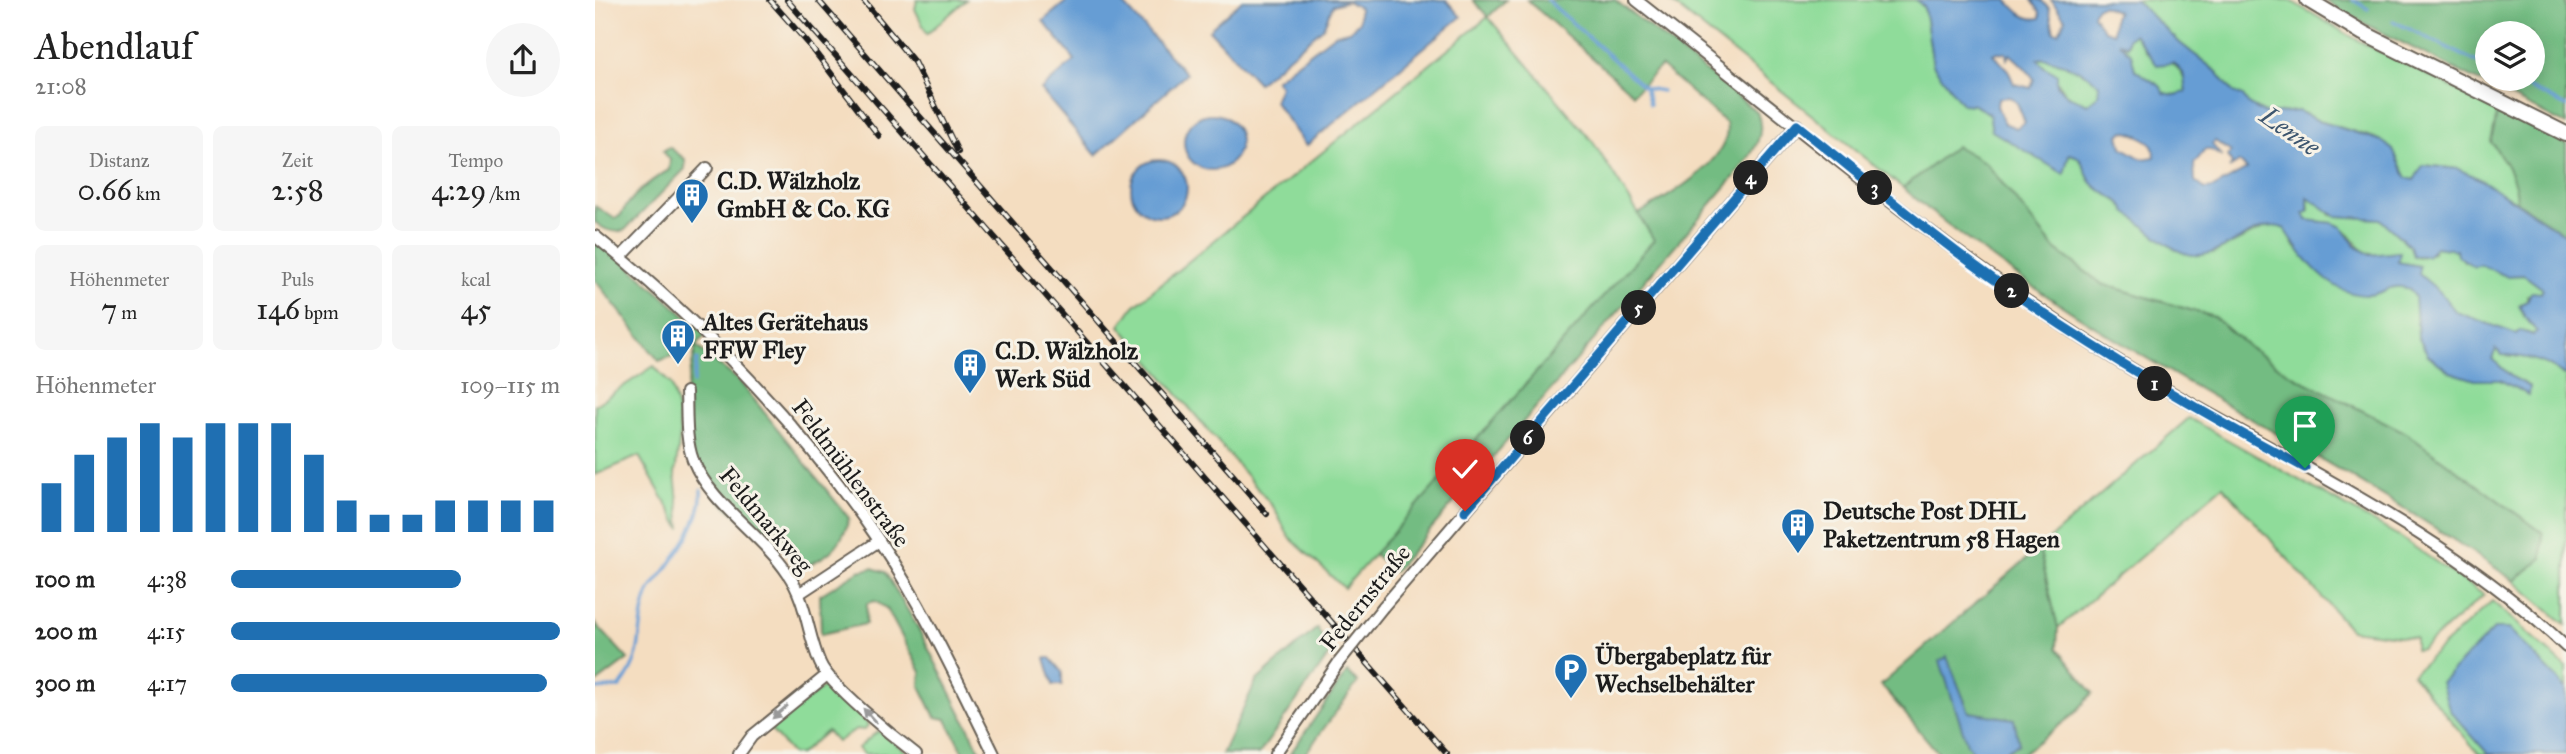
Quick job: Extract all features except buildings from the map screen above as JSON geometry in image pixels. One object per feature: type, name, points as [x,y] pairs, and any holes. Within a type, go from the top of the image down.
[{"type":"main road","points":[[2308,0],[2363,33],[2566,134]]},
{"type":"street","points":[[1636,0],[1968,260],[2032,306],[2154,384],[2403,523],[2499,589],[2566,647]]},
{"type":"street","name":"Federnstraße","points":[[1275,754],[1339,662],[1383,607],[1797,125]]},
{"type":"street","points":[[621,257],[707,168]]},
{"type":"street","name":"Feldmühlenstraße","points":[[595,236],[749,376],[828,470],[879,541],[940,644],[994,754]]},
{"type":"street","name":"Feldmarkweg","points":[[686,392],[688,438],[693,460],[708,487],[760,537],[800,593],[820,663],[827,675],[877,725],[916,754]]},
{"type":"street","name":"Feldmarkweg","points":[[800,593],[879,541]]},
{"type":"street","points":[[739,754],[742,746],[752,736],[827,675]]},
{"type":"green space","points":[[917,0],[966,0],[927,34],[915,9]]},
{"type":"green space","points":[[1473,0],[1506,0],[1488,17]]},
{"type":"green space","points":[[1527,0],[1615,0],[1757,112],[1760,121],[1759,138],[1735,176],[1394,572],[1374,554],[1654,240],[1638,214],[1680,188],[1709,164],[1726,137],[1726,123],[1661,66],[1633,94]]},
{"type":"green space","points":[[1668,0],[1916,0],[1924,7],[1933,65],[1974,105],[1989,113],[2064,173],[2069,154],[2075,156],[2082,163],[2091,181],[2108,195],[2213,253],[2266,227],[2278,225],[2285,229],[2296,248],[2369,295],[2396,285],[2410,289],[2475,380],[2500,380],[2528,394],[2530,386],[2512,377],[2492,359],[2496,348],[2502,355],[2536,360],[2552,367],[2566,377],[2566,625],[2514,581],[2541,558],[2543,533],[2403,431],[2291,375],[2250,348],[2214,317],[2102,284],[2055,249],[1986,163],[1956,147],[1903,188]]},
{"type":"green space","points":[[2135,0],[2289,0],[2361,42],[2498,110],[2491,142],[2512,177],[2517,202],[2458,169],[2424,165],[2414,180],[2407,178],[2394,155],[2375,138],[2319,121],[2299,111],[2267,114],[2248,105],[2243,96],[2233,92],[2217,72],[2180,43]]},
{"type":"green space","points":[[2324,0],[2566,0],[2566,125],[2498,91],[2545,91],[2545,21],[2475,21],[2475,79]]},
{"type":"green space","points":[[1488,17],[1593,142],[1655,240],[1344,588],[1289,537],[1274,508],[1120,326],[1134,306]]},
{"type":"green space","points":[[2134,34],[2143,43],[2145,51],[2168,61],[2179,70],[2183,75],[2186,92],[2175,95],[2164,93],[2160,86],[2135,70],[2131,54],[2119,46],[2118,41],[2128,44],[2128,38]]},
{"type":"green space","points":[[2037,59],[2061,63],[2089,76],[2100,85],[2098,96],[2089,104],[2072,98]]},
{"type":"green space","points":[[2498,110],[2566,144],[2566,235],[2517,202],[2512,177],[2491,142]]},
{"type":"green space","points":[[1956,146],[1986,163],[2055,249],[2102,284],[2214,317],[2250,348],[2291,375],[2403,431],[2543,533],[2542,558],[2514,581],[2361,483],[2125,345],[1974,245],[1903,188]]},
{"type":"green space","points":[[669,147],[685,159],[685,169],[625,230],[609,230],[595,222],[595,206],[614,218],[620,216],[641,190],[669,170],[670,160],[663,151]]},
{"type":"green space","points":[[2308,197],[2326,208],[2331,215],[2380,219],[2410,246],[2413,256],[2418,258],[2433,252],[2435,247],[2456,250],[2464,261],[2499,270],[2506,276],[2524,275],[2543,289],[2541,293],[2527,295],[2527,301],[2519,305],[2524,316],[2538,332],[2533,335],[2521,330],[2516,334],[2456,312],[2419,274],[2419,266],[2397,262],[2390,254],[2369,253],[2335,224],[2307,220],[2304,213],[2309,210]]},
{"type":"green space","points":[[595,236],[706,334],[696,346],[740,382],[849,518],[837,545],[816,562],[797,570],[791,562],[798,556],[775,526],[760,537],[722,502],[693,460],[686,392],[696,347],[659,361],[595,280]]},
{"type":"green space","points":[[654,366],[671,385],[677,406],[680,436],[675,474],[681,529],[639,456],[595,475],[595,405]]},
{"type":"green space","points":[[2189,418],[2397,535],[2484,595],[2422,649],[2415,650],[2415,638],[2351,630],[2223,486],[2058,628],[2039,548]]},
{"type":"green space","points":[[2039,548],[2058,628],[2057,648],[2093,693],[2073,715],[2022,754],[1939,754],[1881,685]]},
{"type":"green space","points":[[872,568],[885,572],[917,626],[982,754],[964,754],[946,719],[935,717],[920,686],[921,672],[887,609],[875,601],[867,603],[866,624],[821,634],[820,595],[859,571]]},
{"type":"green space","points":[[2492,601],[2566,667],[2566,754],[2479,754],[2412,674]]},
{"type":"green space","points":[[595,623],[628,659],[595,684]]},
{"type":"green space","points":[[1317,628],[1331,652],[1259,754],[1222,754],[1256,681]]},
{"type":"green space","points":[[1347,672],[1358,682],[1305,754],[1290,754]]},
{"type":"green space","points":[[825,686],[840,692],[868,725],[864,730],[856,729],[837,742],[827,731],[800,754],[792,754],[770,729]]},
{"type":"green space","points":[[878,731],[910,754],[864,754],[858,748]]},
{"type":"water","points":[[1068,0],[1120,0],[1186,74],[1096,155],[1041,90],[1075,60],[1043,21]]},
{"type":"water","points":[[1242,0],[1446,0],[1461,17],[1306,146],[1274,101],[1280,86],[1275,80],[1335,34],[1349,31],[1359,22],[1359,8],[1347,1],[1333,5],[1323,28],[1258,83],[1209,30]]},
{"type":"water","name":"Lenne","points":[[1916,0],[2007,0],[2021,14],[2040,18],[2040,12],[2032,0],[2041,0],[2049,8],[2054,32],[2059,33],[2065,19],[2051,0],[2135,0],[2180,43],[2217,72],[2233,92],[2243,96],[2249,105],[2267,114],[2298,111],[2319,121],[2382,141],[2393,150],[2407,178],[2414,180],[2423,165],[2458,169],[2480,179],[2566,235],[2566,376],[2544,363],[2502,355],[2496,349],[2492,359],[2512,377],[2530,387],[2529,395],[2500,380],[2475,380],[2450,372],[2428,355],[2418,337],[2415,297],[2410,289],[2397,287],[2368,295],[2341,289],[2319,273],[2285,229],[2274,226],[2262,228],[2210,253],[2197,255],[2177,250],[2126,212],[2116,199],[2096,187],[2075,155],[2069,154],[2064,174],[1992,131],[1989,113],[1974,105],[1962,104],[1933,65],[1924,7]],"holes":[[[2102,5],[2118,12],[2114,17],[2113,33],[2104,30],[2093,15],[2095,9]],[[2134,34],[2157,65],[2174,63],[2183,73],[2186,92],[2175,95],[2164,93],[2160,86],[2135,70],[2131,54],[2118,42],[2127,46],[2128,38]],[[2006,53],[2007,59],[2010,54],[2013,56],[2034,79],[2031,88],[2014,84],[2008,70],[1993,54]],[[2038,59],[2061,63],[2089,76],[2099,85],[2098,96],[2088,104],[2068,96],[2057,85],[2057,74],[2043,66]],[[2010,97],[2017,103],[2025,122],[2016,128],[2004,123],[1997,106],[1998,98]],[[2124,131],[2148,142],[2155,157],[2142,159],[2122,147],[2119,135]],[[2215,141],[2231,152],[2228,156],[2232,164],[2229,168],[2239,162],[2247,169],[2213,188],[2205,189],[2195,181],[2194,164],[2205,150],[2211,150],[2222,157],[2212,144]],[[2308,197],[2335,216],[2380,219],[2410,246],[2413,256],[2427,256],[2435,247],[2456,250],[2457,255],[2474,267],[2481,265],[2506,276],[2524,275],[2543,289],[2541,293],[2531,292],[2527,301],[2519,305],[2537,332],[2533,335],[2520,330],[2516,334],[2456,312],[2440,292],[2419,274],[2419,266],[2398,262],[2400,252],[2370,255],[2355,245],[2342,227],[2333,223],[2307,220],[2304,213],[2308,212]]]},
{"type":"water","points":[[1212,114],[1223,116],[1232,122],[1238,131],[1238,153],[1232,162],[1223,168],[1212,170],[1201,168],[1192,162],[1186,153],[1184,142],[1186,131],[1192,122],[1201,116]]},
{"type":"water","points":[[1153,160],[1165,160],[1175,164],[1183,172],[1187,188],[1183,204],[1175,212],[1165,216],[1153,216],[1143,212],[1135,204],[1131,194],[1131,182],[1135,172],[1143,164]]},
{"type":"water","points":[[2494,629],[2509,629],[2566,688],[2566,754],[2488,754],[2450,711],[2441,682]]},
{"type":"water","points":[[1947,657],[1969,712],[2014,719],[2019,744],[2000,754],[1974,754],[1967,744],[1940,661]]},
{"type":"water","points":[[1045,658],[1050,658],[1062,672],[1062,685],[1053,685]]},
{"type":"waterway","points":[[1547,0],[1645,88],[1662,91]]},
{"type":"waterway","points":[[2353,0],[2368,9]]},
{"type":"waterway","points":[[2393,21],[2475,61]]},
{"type":"waterway","points":[[1645,88],[1650,104]]},
{"type":"waterway","points":[[2535,91],[2566,106]]},
{"type":"waterway","points":[[693,383],[697,360]]},
{"type":"waterway","points":[[595,689],[620,687],[628,675],[637,652],[649,592],[689,534],[698,512],[701,490]]},
{"type":"railway","points":[[770,0],[808,43],[879,136]]},
{"type":"railway","points":[[787,0],[1447,754]]},
{"type":"railway","points":[[818,0],[1267,514]]},
{"type":"railway","points":[[863,0],[914,62],[958,152]]},
{"type":"place","name":"C.D. Wälzholz GmbH & Co. KG","points":[[692,225]]},
{"type":"place","name":"Altes Gerätehaus FFW Fley","points":[[678,366]]},
{"type":"place","name":"C.D. Wälzholz Werk Süd","points":[[970,395]]},
{"type":"place","name":"Deutsche Post DHL Paketzentrum 58 Hagen","points":[[1798,555]]},
{"type":"place","name":"Übergabeplatz für Wechselbehälter","points":[[1571,700]]},
{"type":"route","points":[[1465,511],[1797,125],[1968,260],[2032,306],[2154,384],[2305,468]]}]
